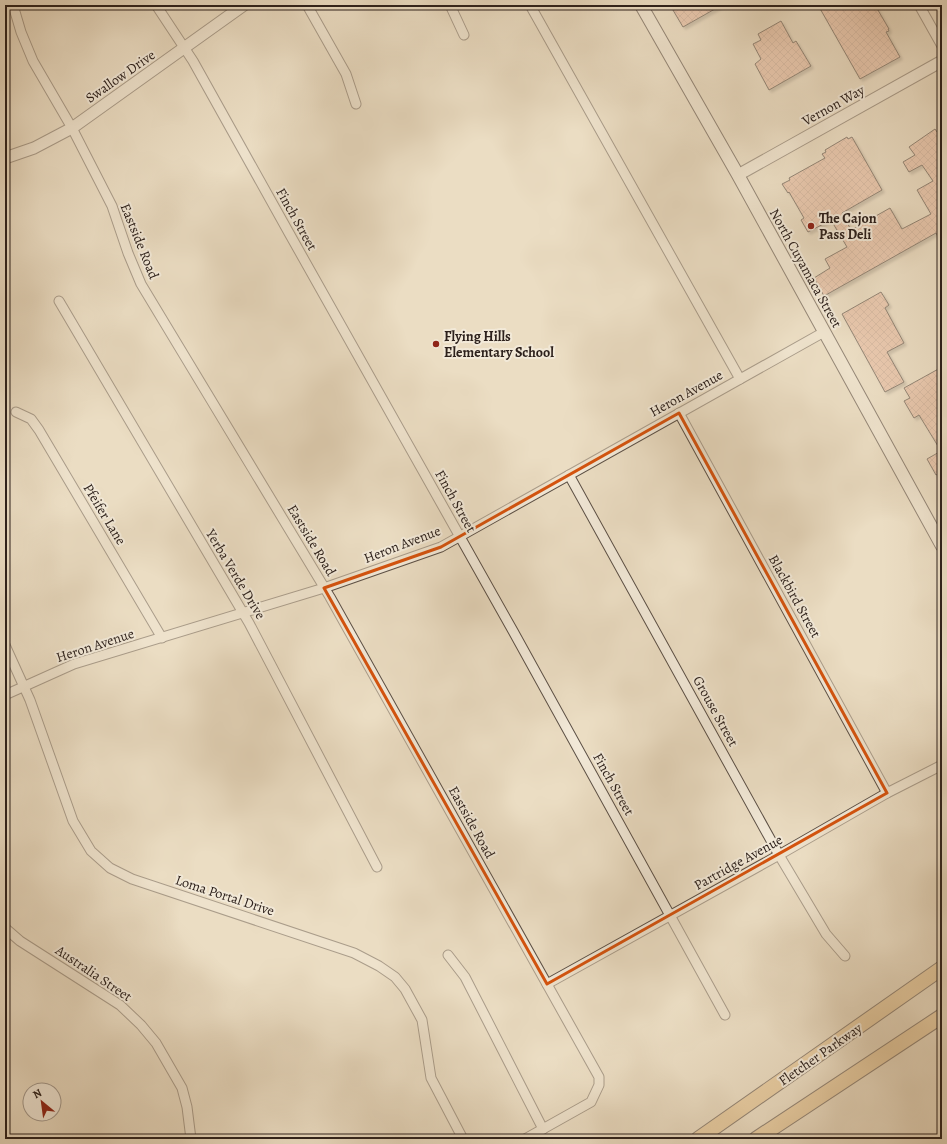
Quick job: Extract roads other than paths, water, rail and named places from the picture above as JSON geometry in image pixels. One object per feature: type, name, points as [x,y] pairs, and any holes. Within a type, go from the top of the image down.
[{"type":"main road","name":"North Cuyamaca Street","points":[[641,5],[738,175],[942,546]]},
{"type":"main road","name":"Fletcher Parkway","points":[[698,1139],[942,968]]},
{"type":"main road","points":[[756,1139],[939,1017]]},
{"type":"street","name":"Eastside Road","points":[[13,5],[21,32],[33,61],[72,128],[112,206],[128,253],[141,284],[324,588],[599,1078],[599,1085],[590,1102],[543,1129]]},
{"type":"street","name":"Finch Street","points":[[156,5],[193,61],[671,914],[725,1015]]},
{"type":"street","name":"Swallow Drive","points":[[5,158],[34,148],[72,128],[244,5]]},
{"type":"street","points":[[307,5],[346,74],[356,104]]},
{"type":"street","points":[[450,5],[464,35]]},
{"type":"street","points":[[530,5],[740,379]]},
{"type":"street","points":[[919,5],[942,46]]},
{"type":"street","name":"Vernon Way","points":[[738,175],[942,61]]},
{"type":"street","name":"Yerba Verde Drive","points":[[59,301],[243,612],[377,867]]},
{"type":"street","name":"Heron Avenue","points":[[5,696],[74,664],[324,588],[441,547],[824,332]]},
{"type":"street","name":"Pfeifer Lane","points":[[16,412],[31,419],[39,430],[162,638]]},
{"type":"street","name":"Blackbird Street","points":[[679,413],[887,793]]},
{"type":"street","name":"Grouse Street","points":[[569,475],[779,855],[826,934],[845,956]]},
{"type":"street","name":"Loma Portal Drive","points":[[5,645],[30,700],[72,821],[91,851],[110,868],[132,879],[354,953],[379,966],[395,977],[405,989],[422,1020],[431,1078],[463,1139]]},
{"type":"street","name":"Partridge Avenue","points":[[547,984],[887,793],[942,765]]},
{"type":"street","name":"Australia Street","points":[[5,928],[20,941],[120,1006],[141,1025],[156,1043],[182,1088],[187,1107],[191,1139]]},
{"type":"street","points":[[448,955],[465,977],[543,1129],[525,1139]]},
{"type":"place","name":"The Cajon Pass Deli","points":[[811,226]]},
{"type":"place","name":"Flying Hills Elementary School","points":[[436,344]]}]
